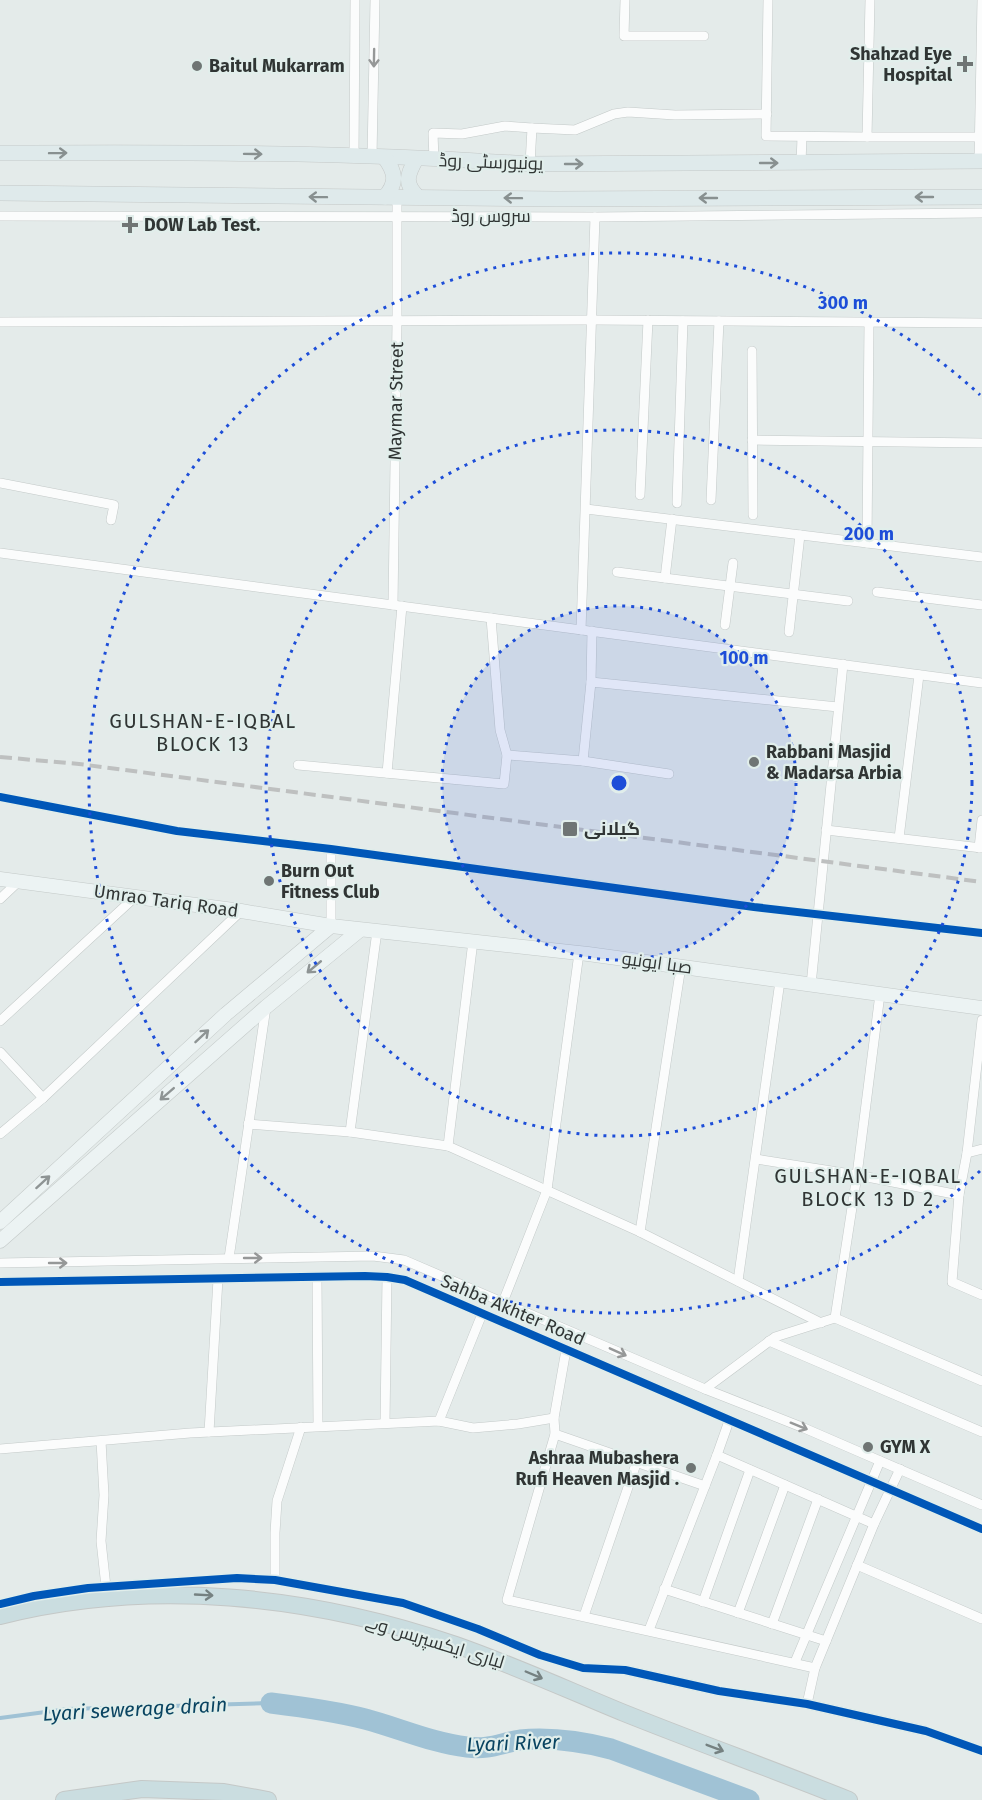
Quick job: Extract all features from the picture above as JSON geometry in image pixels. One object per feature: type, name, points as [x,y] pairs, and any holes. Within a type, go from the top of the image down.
[{"type":"highway","name":"لیاری ایکسپریس وے","points":[[0,1616],[72,1601],[178,1594],[248,1598],[352,1616],[421,1634],[489,1657],[657,1726],[849,1800]]},
{"type":"highway","points":[[64,1800],[142,1789],[224,1792],[268,1800]]},
{"type":"main road","name":"یونیورسٹی روڈ","points":[[0,153],[170,152],[378,157],[530,164],[981,161]]},
{"type":"main road","points":[[378,157],[393,168],[391,198]]},
{"type":"main road","points":[[416,159],[409,170],[408,180],[410,189],[418,197]]},
{"type":"main road","name":"یونیورسٹی روڈ","points":[[0,193],[556,199],[982,197]]},
{"type":"main road","name":"Umrao Tariq Road","points":[[0,879],[241,911],[331,927]]},
{"type":"main road","points":[[15,1227],[3,1219],[226,1014],[331,927]]},
{"type":"main road","name":"صبا ایونیو","points":[[331,927],[579,953],[982,1008]]},
{"type":"main road","points":[[0,1241],[266,1007],[360,930]]},
{"type":"street","points":[[354,157],[355,0]]},
{"type":"street","points":[[375,0],[378,157]]},
{"type":"street","points":[[625,0],[624,36],[704,36]]},
{"type":"street","points":[[768,0],[766,136],[982,137]]},
{"type":"street","points":[[867,137],[870,0]]},
{"type":"street","points":[[981,161],[982,0]]},
{"type":"street","points":[[434,160],[433,133],[462,134],[505,126],[575,130],[614,114],[628,112],[675,115],[767,114]]},
{"type":"street","points":[[530,164],[532,128]]},
{"type":"street","points":[[801,163],[802,136]]},
{"type":"street","name":"Maymar Street","points":[[387,773],[398,605],[397,216],[391,198]]},
{"type":"street","points":[[556,199],[557,216]]},
{"type":"street","name":"سروس روڈ","points":[[0,216],[596,217],[982,213]]},
{"type":"street","points":[[581,630],[596,217]]},
{"type":"street","points":[[0,322],[648,320],[982,323]]},
{"type":"street","points":[[640,495],[648,320]]},
{"type":"street","points":[[677,503],[683,321]]},
{"type":"street","points":[[711,500],[719,321]]},
{"type":"street","points":[[867,543],[869,322]]},
{"type":"street","points":[[752,351],[753,515]]},
{"type":"street","points":[[753,440],[982,443]]},
{"type":"street","points":[[0,483],[114,505],[111,520]]},
{"type":"street","points":[[586,509],[982,557]]},
{"type":"street","points":[[665,578],[672,519]]},
{"type":"street","points":[[789,632],[800,535]]},
{"type":"street","points":[[0,553],[982,683]]},
{"type":"street","points":[[725,625],[733,563]]},
{"type":"street","points":[[617,572],[848,601]]},
{"type":"street","points":[[877,592],[982,605]]},
{"type":"street","points":[[298,765],[504,784],[507,755],[500,730],[491,618]]},
{"type":"street","points":[[583,762],[591,682],[592,631]]},
{"type":"street","points":[[811,986],[843,664]]},
{"type":"street","points":[[899,838],[919,675]]},
{"type":"street","points":[[591,682],[838,707]]},
{"type":"street","points":[[507,755],[583,762],[669,774]]},
{"type":"street","points":[[0,797],[177,831],[331,849],[730,904],[982,933]]},
{"type":"street","points":[[826,830],[980,848],[982,820]]},
{"type":"street","points":[[331,849],[331,927]]},
{"type":"street","points":[[0,899],[19,881]]},
{"type":"street","points":[[0,1022],[135,897]]},
{"type":"street","points":[[0,1134],[43,1098],[241,911]]},
{"type":"street","points":[[350,1132],[377,932]]},
{"type":"street","points":[[448,1146],[473,941]]},
{"type":"street","points":[[503,1302],[547,1190],[579,953]]},
{"type":"street","points":[[640,1232],[681,966]]},
{"type":"street","points":[[738,1281],[780,981]]},
{"type":"street","points":[[835,1318],[857,1175],[880,994]]},
{"type":"street","points":[[229,1258],[266,1007]]},
{"type":"street","points":[[982,1020],[967,1153],[959,1195],[952,1282],[982,1294]]},
{"type":"street","points":[[0,1052],[43,1098]]},
{"type":"street","points":[[248,1124],[350,1132],[448,1146],[640,1232],[821,1323]]},
{"type":"street","points":[[967,1153],[982,1149]]},
{"type":"street","points":[[756,1160],[857,1175],[959,1195]]},
{"type":"street","name":"Sahba Akhter Road","points":[[0,1263],[373,1256],[404,1260],[982,1505]]},
{"type":"street","points":[[316,1276],[318,1426]]},
{"type":"street","name":"Sahba Akhter Road","points":[[0,1282],[316,1276],[387,1277],[405,1280],[982,1529]]},
{"type":"street","points":[[385,1423],[387,1277]]},
{"type":"street","points":[[209,1432],[218,1279]]},
{"type":"street","points":[[439,1421],[482,1314]]},
{"type":"street","points":[[705,1389],[775,1337],[835,1318],[982,1381]]},
{"type":"street","points":[[769,1341],[982,1431]]},
{"type":"street","points":[[566,1350],[554,1418],[555,1434],[507,1600],[815,1668]]},
{"type":"street","points":[[0,1449],[209,1432],[385,1423],[439,1421],[473,1428],[554,1418]]},
{"type":"street","points":[[649,1630],[729,1421]]},
{"type":"street","points":[[276,1580],[275,1533],[278,1501],[301,1427]]},
{"type":"street","points":[[555,1434],[705,1486]]},
{"type":"street","points":[[101,1440],[104,1495],[101,1541],[106,1587]]},
{"type":"street","points":[[717,1455],[874,1524]]},
{"type":"street","points":[[584,1616],[637,1461]]},
{"type":"street","points":[[795,1662],[880,1461]]},
{"type":"street","points":[[807,1704],[815,1668],[874,1524],[900,1469]]},
{"type":"street","points":[[704,1602],[750,1470]]},
{"type":"street","points":[[738,1613],[785,1485]]},
{"type":"street","points":[[772,1624],[818,1499]]},
{"type":"street","points":[[857,1565],[982,1619]]},
{"type":"street","points":[[0,1604],[34,1596],[106,1587],[237,1578],[276,1580],[403,1603],[478,1629],[540,1655],[583,1668],[624,1670],[719,1691],[807,1704],[926,1731],[982,1751]]},
{"type":"street","points":[[664,1589],[826,1641]]},
{"type":"waterway","name":"Lyari sewerage drain","points":[[0,1718],[68,1709],[271,1703]]},
{"type":"waterway","name":"Lyari River","points":[[271,1703],[353,1716],[428,1739],[467,1747],[488,1747],[532,1739],[555,1739],[588,1744],[611,1749],[749,1800]]},
{"type":"railway","points":[[0,757],[79,764],[982,882]]},
{"type":"cycle path","points":[[0,797],[177,831],[331,849],[754,907],[982,933]]},
{"type":"cycle path","points":[[0,1282],[365,1276],[405,1280],[982,1529]]},
{"type":"cycle path","points":[[0,1604],[88,1588],[237,1578],[275,1580],[403,1603],[478,1629],[540,1655],[583,1668],[625,1670],[719,1691],[807,1704],[926,1731],[982,1751]]},
{"type":"place","name":"Shahzad Eye Hospital","points":[[965,64]]},
{"type":"place","name":"Baitul Mukarram","points":[[197,66]]},
{"type":"place","name":"DOW Lab Test.","points":[[130,225]]},
{"type":"place","name":"Rabbani Masjid & Madarsa Arbia","points":[[754,762]]},
{"type":"place","name":"گیلانی","points":[[570,829]]},
{"type":"place","name":"Burn Out Fitness Club","points":[[269,881]]},
{"type":"place","name":"GYM X","points":[[868,1447]]},
{"type":"place","name":"Ashraa Mubashera Rufi Heaven Masjid .","points":[[691,1468]]},
{"type":"district","name":"GULSHAN-E-IQBAL BLOCK 13","points":[[203,732]]},
{"type":"district","name":"GULSHAN-E-IQBAL BLOCK 13 D 2","points":[[868,1188]]}]
